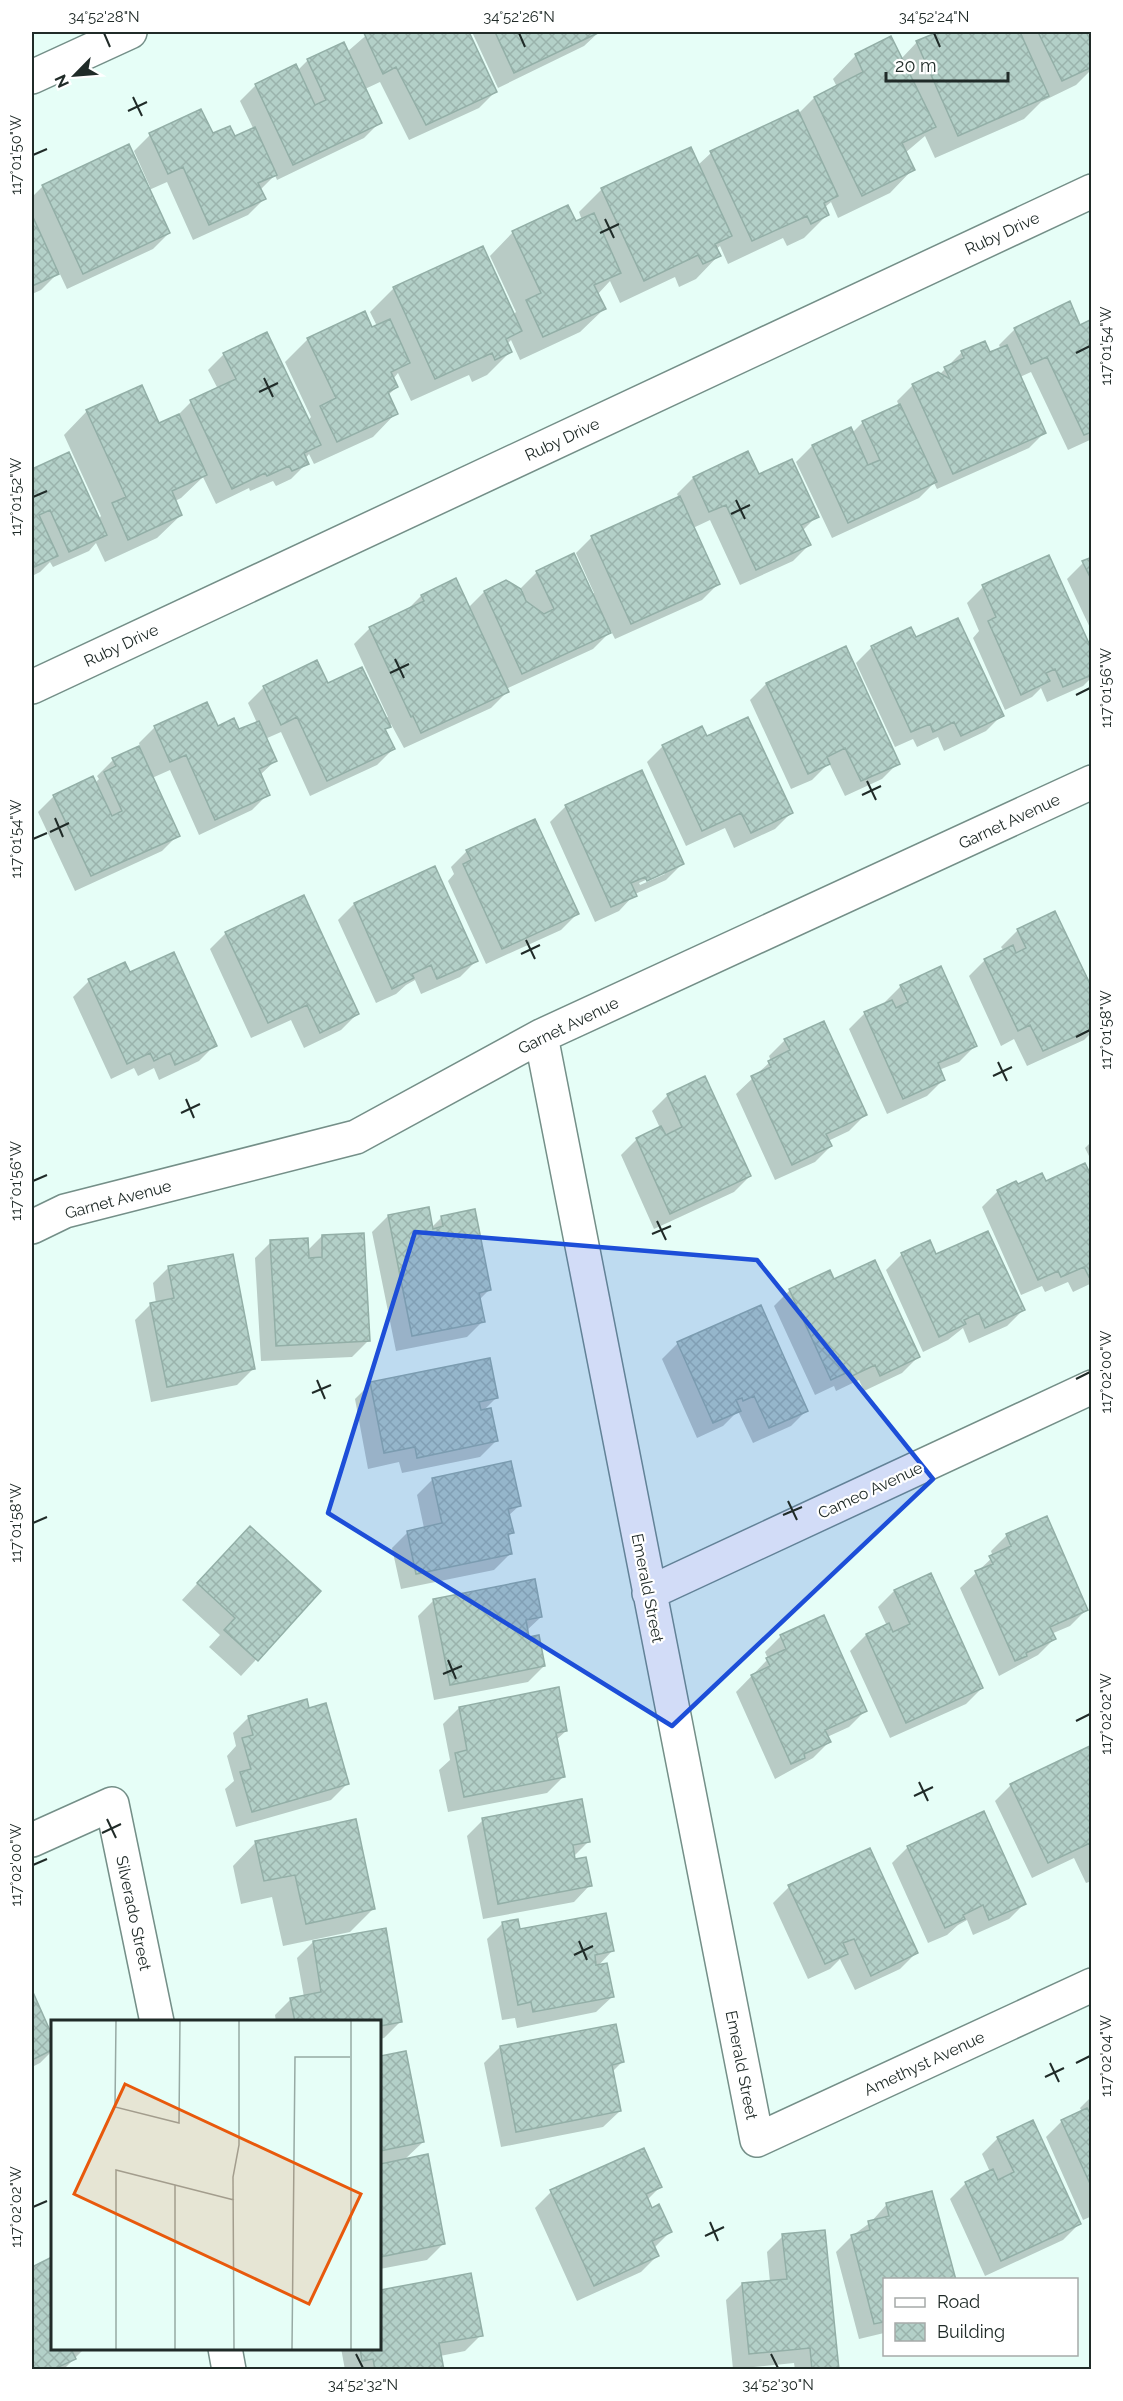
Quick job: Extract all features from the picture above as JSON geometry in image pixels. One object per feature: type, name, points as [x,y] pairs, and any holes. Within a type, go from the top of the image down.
[{"type":"street","points":[[32,77],[130,32]]},
{"type":"street","name":"Ruby Drive","points":[[32,687],[1092,190]]},
{"type":"street","name":"Garnet Avenue","points":[[32,1227],[65,1211],[356,1137],[541,1036],[1092,782]]},
{"type":"street","name":"Emerald Street","points":[[541,1036],[757,2140]]},
{"type":"street","name":"Cameo Avenue","points":[[649,1593],[1092,1387]]},
{"type":"street","name":"Silverado Street","points":[[32,1840],[112,1804],[157,2020]]},
{"type":"street","name":"Amethyst Avenue","points":[[757,2140],[1092,1985]]},
{"type":"street","points":[[225,2350],[229,2370]]},
{"type":"highlighted area","points":[[415,1232],[757,1260],[933,1479],[672,1726],[328,1513]]},
{"type":"building","points":[[469,32],[497,92],[426,125],[396,67],[383,74],[364,33]]},
{"type":"building","points":[[495,32],[600,32],[514,73]]},
{"type":"building","points":[[938,32],[1020,32],[1049,96],[958,136],[916,41]]},
{"type":"building","points":[[1038,32],[1086,32],[1092,43],[1092,67],[1062,81]]},
{"type":"building","points":[[891,36],[936,127],[902,143],[915,170],[862,196],[814,97],[863,72],[855,54]]},
{"type":"building","points":[[344,42],[382,123],[293,165],[255,84],[296,64],[315,105],[326,100],[307,59]]},
{"type":"building","points":[[201,109],[213,133],[230,126],[235,136],[255,127],[277,175],[258,183],[266,199],[209,225],[183,167],[168,174],[149,133]]},
{"type":"building","points":[[798,110],[838,196],[824,203],[829,215],[811,224],[807,216],[752,241],[710,151]]},
{"type":"building","points":[[129,144],[170,233],[83,274],[42,185]]},
{"type":"building","points":[[691,147],[732,236],[715,244],[721,256],[703,264],[698,255],[644,281],[601,188]]},
{"type":"building","points":[[568,205],[576,221],[594,213],[621,273],[594,285],[606,309],[543,337],[526,300],[541,293],[512,231]]},
{"type":"building","points":[[32,215],[59,274],[32,286]]},
{"type":"building","points":[[483,246],[522,331],[506,339],[512,352],[495,360],[492,353],[435,379],[393,287]]},
{"type":"building","points":[[1070,301],[1080,325],[1092,319],[1092,432],[1084,435],[1047,357],[1031,364],[1014,328]]},
{"type":"building","points":[[365,311],[372,327],[390,319],[410,363],[391,372],[398,387],[388,392],[398,414],[337,442],[320,406],[336,398],[307,338]]},
{"type":"building","points":[[267,332],[321,445],[304,453],[309,464],[292,471],[289,466],[267,476],[265,473],[232,489],[190,400],[236,379],[223,353]]},
{"type":"building","points":[[985,341],[990,352],[1007,345],[1046,433],[953,474],[912,384],[938,372],[950,379],[944,367],[964,358],[961,351]]},
{"type":"building","points":[[142,385],[159,423],[179,414],[207,475],[172,491],[182,515],[128,540],[112,503],[126,497],[86,410]]},
{"type":"building","points":[[900,404],[937,482],[848,523],[812,445],[851,427],[868,465],[880,460],[862,421]]},
{"type":"building","points":[[748,451],[759,474],[792,459],[819,517],[801,525],[811,545],[756,570],[726,505],[709,512],[693,477]]},
{"type":"building","points":[[69,452],[107,535],[69,552],[50,510],[39,515],[58,556],[32,568],[32,469]]},
{"type":"building","points":[[680,496],[720,584],[631,624],[591,536]]},
{"type":"building","points":[[574,553],[611,633],[522,674],[484,591],[506,580],[521,589],[526,601],[544,614],[554,609],[536,571]]},
{"type":"building","points":[[1049,555],[1092,650],[1092,675],[1063,687],[1055,669],[1046,673],[1050,681],[1021,695],[988,621],[996,617],[982,585]]},
{"type":"building","points":[[1092,557],[1092,581],[1082,561]]},
{"type":"building","points":[[456,578],[509,692],[421,733],[413,716],[411,717],[369,627],[424,601],[421,595]]},
{"type":"building","points":[[958,618],[1004,716],[961,736],[954,722],[933,732],[930,724],[911,732],[871,646],[911,627],[916,637]]},
{"type":"building","points":[[846,646],[900,764],[861,781],[845,748],[827,757],[830,764],[808,774],[766,683]]},
{"type":"building","points":[[317,660],[328,683],[362,667],[391,727],[385,729],[395,749],[327,781],[297,717],[281,725],[263,686]]},
{"type":"building","points":[[207,702],[218,726],[234,718],[239,729],[259,721],[277,761],[259,769],[270,795],[215,820],[186,755],[170,762],[154,726]]},
{"type":"building","points":[[748,717],[793,813],[751,833],[741,813],[702,831],[662,745],[702,726],[707,736]]},
{"type":"building","points":[[139,746],[180,836],[91,876],[53,795],[93,776],[112,816],[122,811],[104,772],[116,766],[112,758]]},
{"type":"building","points":[[642,770],[684,864],[647,881],[645,877],[631,883],[637,896],[611,907],[565,805]]},
{"type":"building","points":[[535,819],[579,914],[502,949],[463,864],[471,860],[466,850]]},
{"type":"building","points":[[435,866],[478,961],[437,979],[431,965],[412,974],[414,978],[392,989],[354,903]]},
{"type":"building","points":[[304,895],[359,1014],[320,1033],[307,1005],[268,1023],[225,932]]},
{"type":"building","points":[[1055,911],[1092,988],[1092,1029],[1043,1051],[1030,1025],[1018,1031],[984,959],[1013,945],[1016,953],[1026,948],[1017,929]]},
{"type":"building","points":[[174,952],[217,1046],[175,1065],[170,1053],[154,1061],[150,1053],[127,1064],[88,979],[125,962],[130,972]]},
{"type":"building","points":[[941,966],[977,1046],[938,1063],[945,1080],[903,1099],[864,1012],[892,1000],[896,1008],[908,1002],[900,985]]},
{"type":"building","points":[[824,1021],[867,1115],[826,1134],[832,1146],[792,1165],[751,1076],[771,1067],[768,1061],[790,1050],[784,1039]]},
{"type":"building","points":[[705,1076],[751,1176],[670,1214],[636,1138],[661,1126],[666,1135],[682,1127],[667,1094]]},
{"type":"building","points":[[1085,1163],[1092,1177],[1092,1276],[1089,1277],[1084,1267],[1061,1277],[1058,1271],[1038,1280],[997,1190],[1016,1181],[1018,1184],[1042,1173],[1046,1181]]},
{"type":"building","points":[[429,1207],[433,1229],[443,1226],[441,1216],[475,1209],[491,1290],[479,1293],[485,1322],[412,1336],[388,1215]]},
{"type":"building","points":[[988,1231],[1025,1310],[985,1328],[979,1313],[964,1320],[966,1324],[939,1337],[901,1253],[930,1240],[936,1254]]},
{"type":"building","points":[[364,1233],[370,1341],[276,1346],[270,1240],[308,1238],[309,1258],[322,1257],[322,1235]]},
{"type":"building","points":[[233,1254],[255,1369],[167,1387],[150,1303],[174,1298],[168,1266]]},
{"type":"building","points":[[875,1260],[920,1357],[880,1376],[875,1365],[852,1376],[850,1371],[831,1380],[789,1289],[830,1270],[834,1279]]},
{"type":"building","points":[[761,1305],[808,1411],[769,1428],[754,1396],[743,1401],[742,1398],[736,1400],[741,1411],[713,1423],[677,1342]]},
{"type":"building","points":[[490,1358],[498,1398],[479,1402],[481,1410],[491,1408],[498,1441],[417,1458],[415,1447],[384,1453],[370,1382]]},
{"type":"building","points":[[511,1461],[521,1506],[508,1509],[514,1533],[508,1534],[512,1554],[416,1574],[407,1531],[442,1523],[432,1478]]},
{"type":"building","points":[[1047,1516],[1088,1610],[1050,1627],[1056,1639],[1026,1653],[1027,1656],[1015,1661],[975,1571],[993,1564],[989,1556],[1011,1546],[1006,1534]]},
{"type":"building","points":[[250,1526],[321,1591],[258,1661],[224,1630],[235,1618],[197,1583]]},
{"type":"building","points":[[931,1573],[983,1688],[906,1723],[866,1634],[889,1623],[893,1632],[910,1624],[894,1590]]},
{"type":"building","points":[[535,1579],[542,1617],[526,1620],[529,1637],[539,1635],[545,1666],[450,1685],[433,1599]]},
{"type":"building","points":[[824,1615],[867,1711],[825,1730],[831,1742],[804,1754],[805,1758],[791,1764],[751,1675],[770,1666],[766,1658],[786,1649],[780,1635]]},
{"type":"building","points":[[559,1687],[567,1731],[556,1733],[565,1777],[464,1797],[455,1753],[467,1750],[459,1707]]},
{"type":"building","points":[[307,1699],[309,1708],[326,1703],[349,1784],[252,1812],[240,1772],[251,1769],[242,1738],[253,1735],[248,1716]]},
{"type":"building","points":[[1092,1745],[1092,1846],[1090,1843],[1048,1863],[1010,1784]]},
{"type":"building","points":[[582,1799],[590,1842],[573,1845],[575,1859],[586,1857],[592,1886],[498,1904],[482,1818]]},
{"type":"building","points":[[984,1811],[1026,1904],[989,1920],[983,1905],[963,1915],[965,1919],[945,1928],[907,1846]]},
{"type":"building","points":[[356,1819],[375,1909],[306,1924],[295,1875],[264,1881],[255,1841]]},
{"type":"building","points":[[870,1848],[918,1953],[871,1976],[854,1939],[843,1943],[848,1954],[825,1964],[788,1885]]},
{"type":"building","points":[[606,1913],[614,1951],[595,1955],[596,1965],[607,1963],[614,1997],[533,2012],[531,2002],[518,2005],[502,1922],[518,1919],[520,1929]]},
{"type":"building","points":[[386,1928],[402,2022],[381,2026],[381,2020],[295,2020],[290,1998],[321,1992],[313,1941]]},
{"type":"building","points":[[32,1990],[51,2033],[51,2050],[32,2060]]},
{"type":"building","points":[[616,2024],[624,2062],[612,2065],[621,2111],[516,2132],[500,2046]]},
{"type":"building","points":[[406,2051],[424,2142],[381,2151],[381,2056]]},
{"type":"building","points":[[1087,2108],[1092,2116],[1092,2188],[1061,2120]]},
{"type":"building","points":[[1033,2120],[1081,2224],[1001,2261],[965,2182],[993,2169],[998,2180],[1014,2172],[997,2137]]},
{"type":"building","points":[[644,2148],[662,2187],[646,2194],[652,2208],[659,2204],[672,2232],[652,2241],[659,2256],[594,2286],[550,2190]]},
{"type":"building","points":[[428,2154],[445,2244],[381,2257],[381,2164]]},
{"type":"building","points":[[932,2191],[955,2278],[883,2278],[883,2322],[874,2324],[851,2235],[870,2230],[868,2221],[889,2216],[886,2203]]},
{"type":"building","points":[[825,2230],[839,2370],[812,2370],[810,2348],[749,2354],[742,2283],[787,2279],[782,2234]]},
{"type":"building","points":[[51,2258],[51,2350],[73,2350],[76,2359],[52,2370],[32,2370],[32,2267]]},
{"type":"building","points":[[471,2273],[483,2336],[439,2343],[444,2370],[375,2370],[373,2359],[362,2361],[360,2350],[381,2350],[381,2290]]}]
